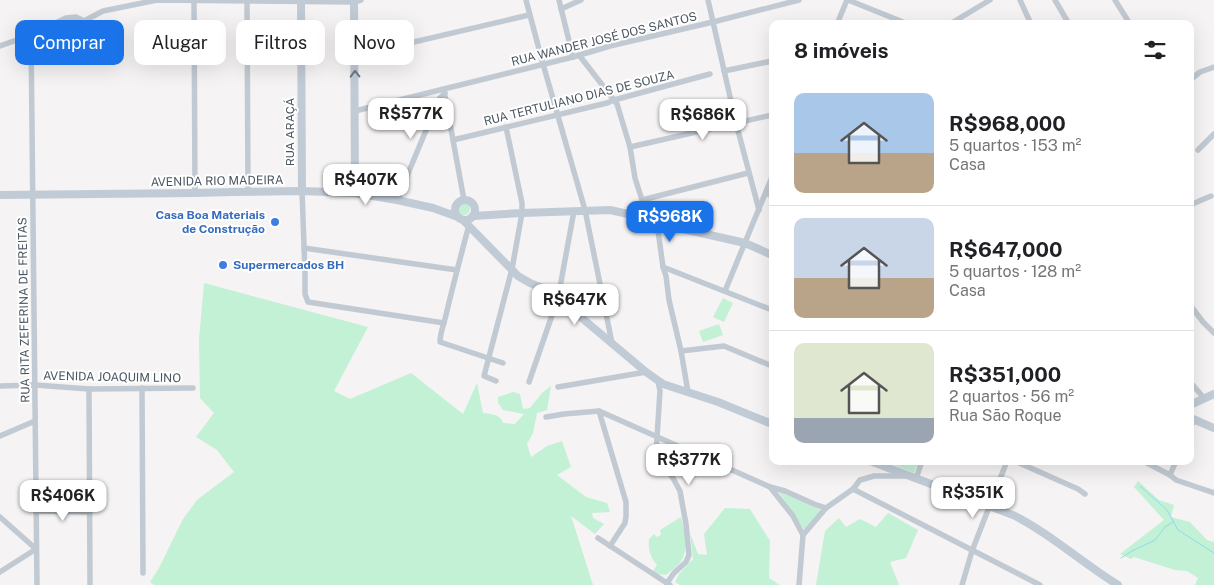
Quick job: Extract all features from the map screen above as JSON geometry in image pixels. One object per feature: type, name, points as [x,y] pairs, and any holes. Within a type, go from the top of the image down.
[{"type":"street","points":[[87,20],[103,11],[157,0],[356,1],[355,20]]},
{"type":"street","points":[[194,0],[195,193]]},
{"type":"street","points":[[247,0],[248,192]]},
{"type":"street","points":[[526,0],[586,210],[612,342]]},
{"type":"street","points":[[559,0],[576,56],[616,104],[630,147],[635,178],[642,200],[654,222],[688,392]]},
{"type":"street","points":[[561,9],[581,0]]},
{"type":"street","points":[[708,0],[748,173],[759,210]]},
{"type":"street","name":"RUA WANDER JOSÉ DOS SANTOS","points":[[355,112],[798,0]]},
{"type":"street","points":[[840,20],[848,0],[898,20]]},
{"type":"street","points":[[957,20],[990,0]]},
{"type":"street","points":[[1020,0],[1029,20]]},
{"type":"street","points":[[1055,0],[1067,20]]},
{"type":"street","points":[[1115,0],[1128,20]]},
{"type":"street","name":"RUA ARAÇÁ","points":[[301,1],[302,191],[305,294],[308,302],[444,323]]},
{"type":"street","points":[[414,42],[529,15]]},
{"type":"street","points":[[62,20],[76,17],[81,20]]},
{"type":"street","points":[[0,46],[15,41]]},
{"type":"street","points":[[724,71],[769,62]]},
{"type":"street","name":"RUA RITA ZEFERINA DE FREITAS","points":[[32,65],[37,585]]},
{"type":"street","points":[[354,65],[355,193]]},
{"type":"street","points":[[1194,77],[1214,66]]},
{"type":"street","name":"RUA TERTULIANO DIAS DE SOUZA","points":[[453,140],[607,103],[710,74]]},
{"type":"street","points":[[444,91],[464,200]]},
{"type":"street","points":[[397,200],[444,91]]},
{"type":"street","points":[[630,147],[769,116]]},
{"type":"street","points":[[496,381],[484,376],[512,269],[522,213],[522,203],[506,127]]},
{"type":"street","points":[[1198,150],[1214,134]]},
{"type":"street","points":[[642,200],[748,173]]},
{"type":"street","points":[[724,291],[769,185]]},
{"type":"street","name":"AVENIDA RIO MADEIRA","points":[[0,195],[302,191],[355,193],[433,208],[467,219],[495,214],[610,210],[744,243],[769,253]]},
{"type":"street","points":[[1194,203],[1210,196]]},
{"type":"street","points":[[503,364],[440,342],[467,219],[475,211],[471,201],[461,200],[457,204],[455,212],[467,219],[518,276],[558,298],[658,381],[730,406],[769,423]]},
{"type":"street","name":"AVENIDA RIO MADEIRA","points":[[433,208],[457,204]]},
{"type":"street","name":"AVENIDA RIO MADEIRA","points":[[474,206],[482,211],[495,214]]},
{"type":"street","points":[[529,382],[558,298],[574,211]]},
{"type":"street","points":[[304,248],[456,270]]},
{"type":"street","points":[[663,267],[769,309]]},
{"type":"street","points":[[1194,310],[1214,333]]},
{"type":"street","points":[[681,352],[724,346],[769,365]]},
{"type":"street","points":[[558,387],[646,372]]},
{"type":"street","points":[[598,538],[668,584],[674,573],[686,562],[689,555],[680,491],[656,453],[660,391],[658,381]]},
{"type":"street","name":"AVENIDA JOAQUIM LINO","points":[[0,386],[35,385],[89,389],[194,388]]},
{"type":"street","points":[[142,388],[142,573]]},
{"type":"street","points":[[1194,388],[1202,400]]},
{"type":"street","points":[[89,389],[90,585]]},
{"type":"street","points":[[1194,403],[1214,394]]},
{"type":"street","points":[[1194,412],[1202,400]]},
{"type":"street","points":[[599,411],[626,502],[625,523],[610,546]]},
{"type":"street","points":[[546,417],[599,411],[770,487],[786,491],[826,508]]},
{"type":"street","points":[[1194,418],[1214,428]]},
{"type":"street","points":[[0,436],[35,420]]},
{"type":"street","points":[[880,465],[990,505],[1024,520],[1117,585]]},
{"type":"street","points":[[912,477],[920,465]]},
{"type":"street","points":[[962,585],[972,551],[1005,465]]},
{"type":"street","points":[[1024,465],[1078,489],[1085,494]]},
{"type":"street","points":[[1151,465],[1176,480],[1214,493]]},
{"type":"street","points":[[1170,475],[1174,465]]},
{"type":"street","points":[[803,535],[826,508],[853,490],[860,480],[874,476],[912,477]]},
{"type":"street","points":[[770,487],[793,516],[803,535],[799,585]]},
{"type":"street","points":[[853,490],[1040,585]]},
{"type":"street","points":[[36,511],[90,512]]},
{"type":"street","points":[[0,517],[36,549],[0,572]]},
{"type":"green space","points":[[462,203],[466,203],[470,209],[466,215],[462,215],[458,211],[458,207]]},
{"type":"green space","points":[[204,283],[368,327],[334,391],[350,399],[411,373],[463,414],[477,383],[483,413],[498,416],[503,423],[515,424],[524,414],[503,410],[498,403],[498,397],[513,392],[520,394],[523,409],[530,408],[542,393],[551,386],[547,410],[537,413],[533,433],[527,444],[531,457],[547,446],[562,441],[571,467],[557,475],[586,497],[607,503],[610,512],[592,513],[593,518],[604,524],[595,534],[571,516],[593,585],[154,585],[150,582],[183,519],[197,500],[234,472],[217,450],[196,437],[214,413],[200,398],[199,339]]},
{"type":"green space","points":[[723,298],[733,303],[724,322],[713,317]]},
{"type":"green space","points":[[719,324],[723,335],[703,342],[699,331]]},
{"type":"green space","points":[[894,465],[917,465],[914,473]]},
{"type":"green space","points":[[1138,481],[1159,500],[1174,505],[1171,517],[1190,522],[1207,540],[1214,542],[1214,585],[1195,585],[1198,578],[1187,571],[1175,570],[1134,557],[1131,559],[1120,554],[1164,520],[1134,487]]},
{"type":"green space","points":[[778,491],[824,511],[806,532]]},
{"type":"green space","points":[[725,508],[750,509],[770,541],[769,578],[780,585],[680,585],[675,582],[679,574],[693,559],[690,533],[698,554],[707,555],[704,534]]},
{"type":"green space","points":[[888,513],[918,530],[906,558],[890,562],[899,585],[816,585],[825,531],[839,518],[846,527],[860,519],[876,527]]},
{"type":"green space","points":[[681,517],[686,539],[684,556],[678,565],[666,575],[657,574],[653,571],[657,565],[650,553],[649,539],[654,534],[657,537],[661,535],[660,530]]},
{"type":"waterway","points":[[1140,486],[1167,510],[1178,530],[1214,553]]},
{"type":"waterway","points":[[1121,558],[1155,540],[1165,527],[1173,522]]},
{"type":"place","name":"Casa Boa Materiais de Construção","points":[[275,222]]},
{"type":"place","name":"Supermercados BH","points":[[223,265]]}]
